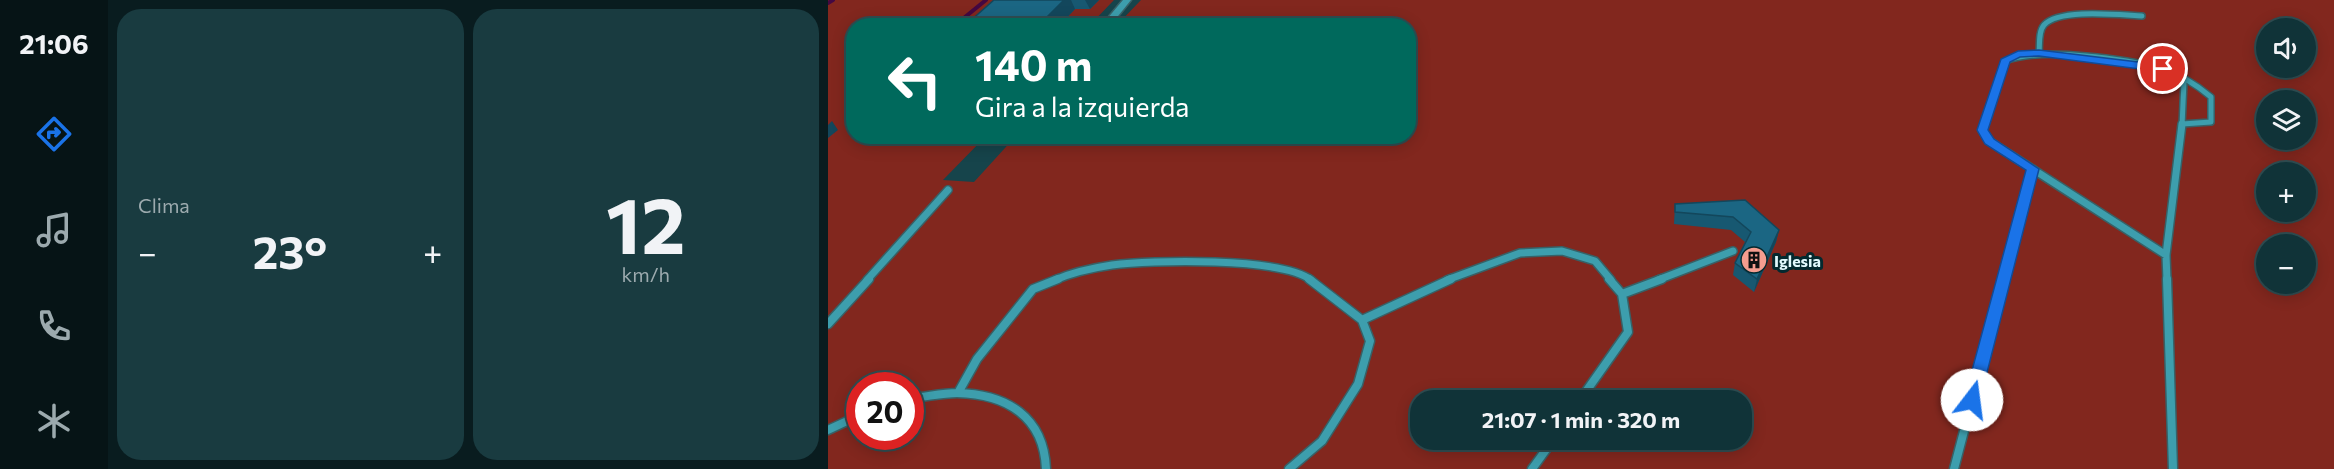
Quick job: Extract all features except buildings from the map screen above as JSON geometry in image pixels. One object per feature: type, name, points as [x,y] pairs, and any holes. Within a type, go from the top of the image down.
[{"type":"street","points":[[1112,18],[1127,0]]},
{"type":"lane","points":[[2039,53],[2041,32],[2044,25],[2051,20],[2079,16],[2142,16]]},
{"type":"lane","points":[[2166,255],[1989,141],[1983,130],[2005,61],[2018,54],[2039,53],[2148,66],[2173,73],[2204,90],[2211,97],[2211,122],[2182,124]]},
{"type":"lane","points":[[2173,469],[2166,255],[2182,124],[2184,81]]},
{"type":"lane","points":[[1954,469],[2032,169]]},
{"type":"lane","points":[[828,324],[948,190]]},
{"type":"lane","points":[[1362,320],[1433,285],[1520,253],[1562,251],[1595,261],[1623,294],[1628,332],[1587,390]]},
{"type":"lane","points":[[1623,294],[1733,251]]},
{"type":"lane","points":[[958,393],[976,359],[1033,288],[1074,272],[1114,265],[1193,262],[1271,267],[1306,276],[1362,320],[1370,341],[1358,384],[1322,441],[1289,469]]},
{"type":"lane","points":[[924,397],[958,393],[1001,400],[1032,420],[1047,452],[1046,469]]},
{"type":"lane","points":[[828,430],[846,422]]},
{"type":"lane","points":[[1532,469],[1546,450]]},
{"type":"shaded area","points":[[828,0],[1114,0],[1097,18],[846,18],[846,144],[978,144],[943,180],[974,182],[1009,144],[1416,144],[1416,18],[1124,18],[1141,0],[2334,0],[2334,469],[828,469]]},
{"type":"waterway","points":[[828,3],[833,0]]},
{"type":"waterway","points":[[964,18],[986,0]]},
{"type":"place","name":"Iglesia","points":[[1754,260]]},
{"type":"route","points":[[1972,400],[2032,169],[1989,141],[1984,135],[1983,130],[2005,61],[2018,54],[2039,53],[2163,69]]}]
